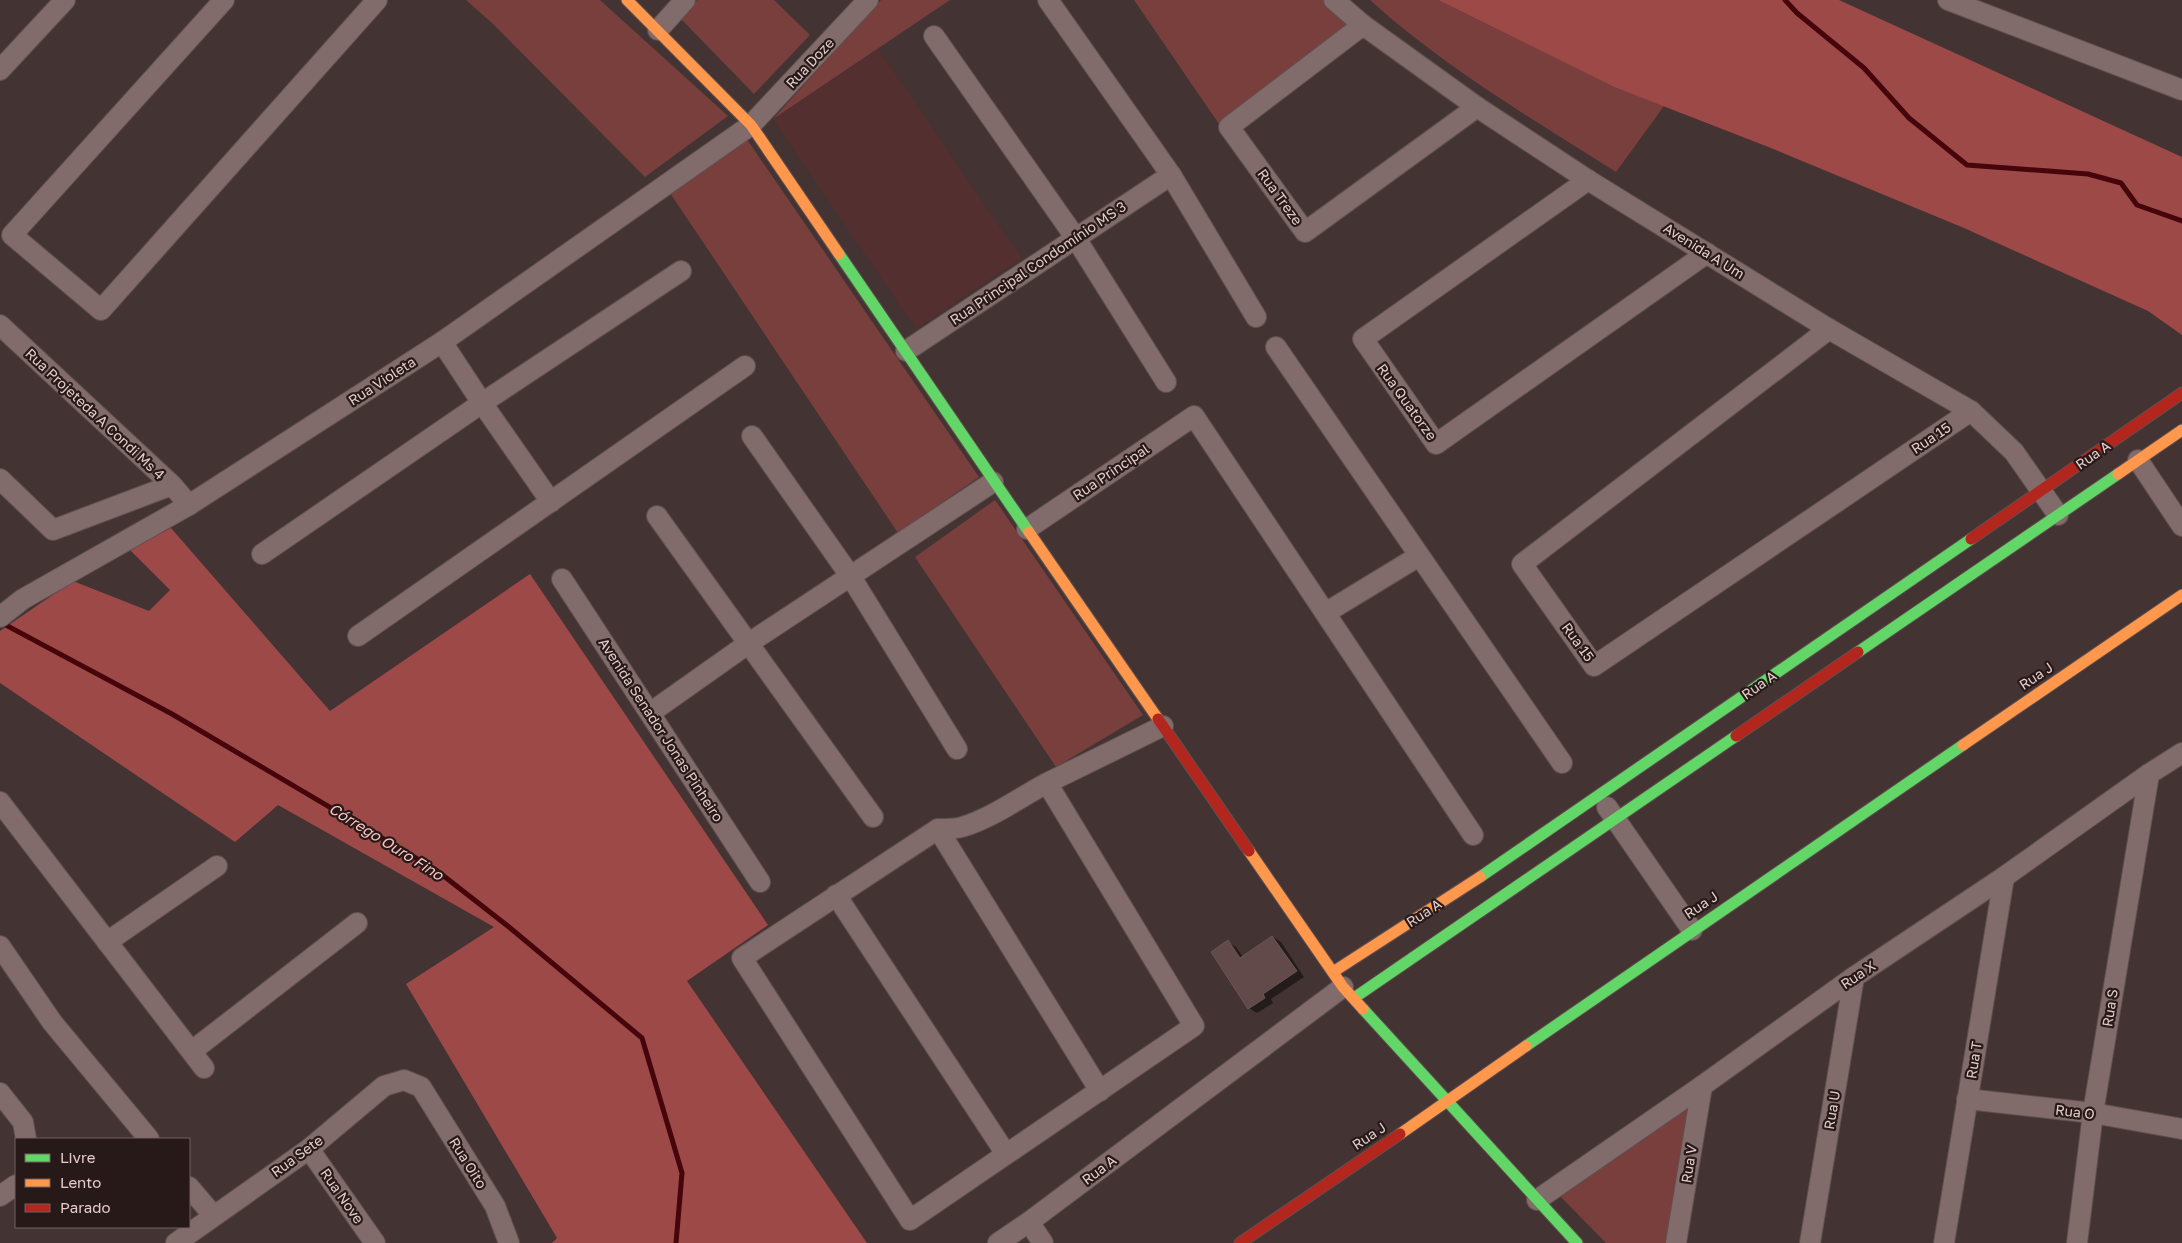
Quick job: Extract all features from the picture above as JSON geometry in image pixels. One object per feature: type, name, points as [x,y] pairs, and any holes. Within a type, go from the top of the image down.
[{"type":"street","points":[[0,70],[65,0]]},
{"type":"street","points":[[224,0],[12,235],[101,310],[377,0]]},
{"type":"street","points":[[627,0],[751,125],[993,482],[1344,985],[1446,1102],[1577,1243]]},
{"type":"street","points":[[658,30],[685,0]]},
{"type":"street","name":"Rua Doze","points":[[751,125],[868,0]]},
{"type":"street","points":[[1048,0],[1171,175],[1256,317]]},
{"type":"street","name":"Avenida A Um","points":[[1334,0],[1363,25],[1477,108],[1588,180],[1829,329],[1971,411],[2014,452],[2058,516]]},
{"type":"street","points":[[1948,0],[2182,90]]},
{"type":"street","name":"Rua Treze","points":[[1363,25],[1229,127],[1304,232],[1477,108]]},
{"type":"street","points":[[934,36],[1075,237],[1166,382]]},
{"type":"street","name":"Rua Violeta","points":[[3,614],[23,598],[189,505],[442,342],[751,125]]},
{"type":"street","name":"Rua Principal Condomínio MS 3","points":[[906,351],[1171,175]]},
{"type":"street","name":"Rua Quatorze","points":[[1588,180],[1363,339],[1436,444],[1707,252]]},
{"type":"street","points":[[262,554],[482,403],[681,270]]},
{"type":"street","name":"Rua Projeteda A Condi Ms 4","points":[[0,325],[172,485],[189,505]]},
{"type":"street","name":"Rua 15","points":[[1829,329],[1522,564],[1594,666],[1971,411]]},
{"type":"street","points":[[442,342],[551,502]]},
{"type":"street","points":[[1276,347],[1562,763]]},
{"type":"street","points":[[358,636],[746,366]]},
{"type":"street","name":"Rua A","points":[[998,1243],[1029,1222],[1344,985],[1513,855],[2182,393]]},
{"type":"street","name":"Rua Principal","points":[[1027,529],[1194,416],[1327,612]]},
{"type":"street","points":[[2145,418],[2164,442]]},
{"type":"street","name":"Rua A","points":[[1344,985],[1615,818],[2182,430]]},
{"type":"street","points":[[752,436],[851,577],[957,749]]},
{"type":"street","points":[[2138,460],[2182,526]]},
{"type":"street","points":[[0,479],[54,530],[172,485]]},
{"type":"street","points":[[650,713],[749,643],[993,482]]},
{"type":"street","points":[[657,516],[873,817]]},
{"type":"street","points":[[1419,556],[1327,612],[1473,835]]},
{"type":"street","name":"Avenida Senador Jonas Pinheiro","points":[[562,579],[760,882]]},
{"type":"street","name":"Rua J","points":[[1240,1243],[1692,930],[2182,595]]},
{"type":"street","points":[[1732,704],[1749,726]]},
{"type":"street","points":[[1047,784],[1194,1026],[910,1220],[742,958],[938,829],[960,828],[984,818],[1047,784],[1163,726]]},
{"type":"street","name":"Rua X","points":[[1537,1200],[1702,1086],[1854,977],[2004,877],[2149,774],[2182,753]]},
{"type":"street","name":"Rua S","points":[[2077,1243],[2093,1114],[2149,774]]},
{"type":"street","points":[[1600,795],[1692,930]]},
{"type":"street","points":[[0,802],[204,1068]]},
{"type":"street","points":[[938,829],[1100,1091]]},
{"type":"street","points":[[108,942],[217,866]]},
{"type":"street","name":"Rua T","points":[[1944,1243],[2004,877]]},
{"type":"street","points":[[836,895],[1006,1154]]},
{"type":"street","points":[[192,1050],[356,922]]},
{"type":"street","points":[[0,946],[52,1022],[148,1138]]},
{"type":"street","name":"Rua U","points":[[1810,1243],[1854,977]]},
{"type":"street","name":"Rua Sete","points":[[176,1243],[213,1215],[309,1149],[384,1086],[404,1080],[421,1087]]},
{"type":"street","name":"Rua V","points":[[1676,1243],[1702,1086]]},
{"type":"street","name":"Rua Oito","points":[[421,1087],[495,1206],[509,1243]]},
{"type":"street","points":[[0,1093],[23,1122],[26,1138]]},
{"type":"street","name":"Rua O","points":[[1967,1099],[2093,1114],[2182,1129]]},
{"type":"street","name":"Rua Nove","points":[[309,1149],[375,1243]]},
{"type":"street","points":[[0,1196],[15,1186]]},
{"type":"street","points":[[190,1188],[213,1215]]},
{"type":"street","points":[[1029,1222],[1043,1243]]},
{"type":"shaded area","points":[[466,0],[600,0],[728,116],[645,177],[493,24]]},
{"type":"shaded area","points":[[697,0],[774,0],[810,35],[754,94],[680,18]]},
{"type":"shaded area","points":[[881,0],[950,0],[773,119]]},
{"type":"shaded area","points":[[1134,0],[1323,0],[1349,23],[1219,124]]},
{"type":"shaded area","points":[[1370,0],[1438,0],[1614,87],[1664,106],[1616,172],[1458,70],[1399,25]]},
{"type":"shaded area","points":[[1438,0],[1839,0],[2182,157],[2182,335],[2148,311],[1964,228],[1771,148],[1614,87]]},
{"type":"shaded area","points":[[878,49],[1021,258],[916,329],[773,119]]},
{"type":"shaded area","points":[[746,138],[979,477],[898,533],[670,193]]},
{"type":"shaded area","points":[[995,500],[1143,715],[1056,767],[915,557]]},
{"type":"shaded area","points":[[171,528],[330,711],[530,574],[768,925],[687,981],[867,1243],[552,1243],[557,1238],[406,984],[494,927],[278,805],[235,842],[0,683],[0,631],[73,581],[149,611],[170,590],[129,549]]},
{"type":"shaded area","points":[[1694,1098],[1670,1243],[1606,1243],[1558,1194]]},
{"type":"building","points":[[1272,936],[1297,971],[1263,994],[1265,998],[1248,1009],[1211,952],[1228,940],[1240,958]]},
{"type":"waterway","points":[[1785,0],[1797,13],[1864,68],[1909,118],[1967,165],[2088,174],[2121,183],[2137,205],[2182,221]]},
{"type":"waterway","name":"Córrego Ouro Fino","points":[[0,622],[172,714],[436,870],[509,927],[642,1038],[682,1173],[676,1243]]},
{"type":"traffic: fast","points":[[839,254],[1029,532]]},
{"type":"traffic: fast","points":[[1858,652],[2118,474]]},
{"type":"traffic: fast","points":[[1480,877],[1971,539]]},
{"type":"traffic: fast","points":[[1354,998],[1736,736]]},
{"type":"traffic: fast","points":[[1526,1046],[1963,745]]},
{"type":"traffic: fast","points":[[1363,1009],[1577,1243]]},
{"type":"traffic: slow","points":[[627,0],[751,125],[839,254]]},
{"type":"traffic: slow","points":[[2118,474],[2182,430]]},
{"type":"traffic: slow","points":[[1029,532],[1158,719]]},
{"type":"traffic: slow","points":[[1963,745],[2182,595]]},
{"type":"traffic: slow","points":[[1249,851],[1343,987],[1363,1009]]},
{"type":"traffic: slow","points":[[1333,972],[1480,877]]},
{"type":"traffic: slow","points":[[1400,1134],[1526,1046]]},
{"type":"traffic: jam","points":[[1971,539],[2182,393]]},
{"type":"traffic: jam","points":[[1736,736],[1858,652]]},
{"type":"traffic: jam","points":[[1158,719],[1249,851]]},
{"type":"traffic: jam","points":[[1240,1243],[1400,1134]]}]
